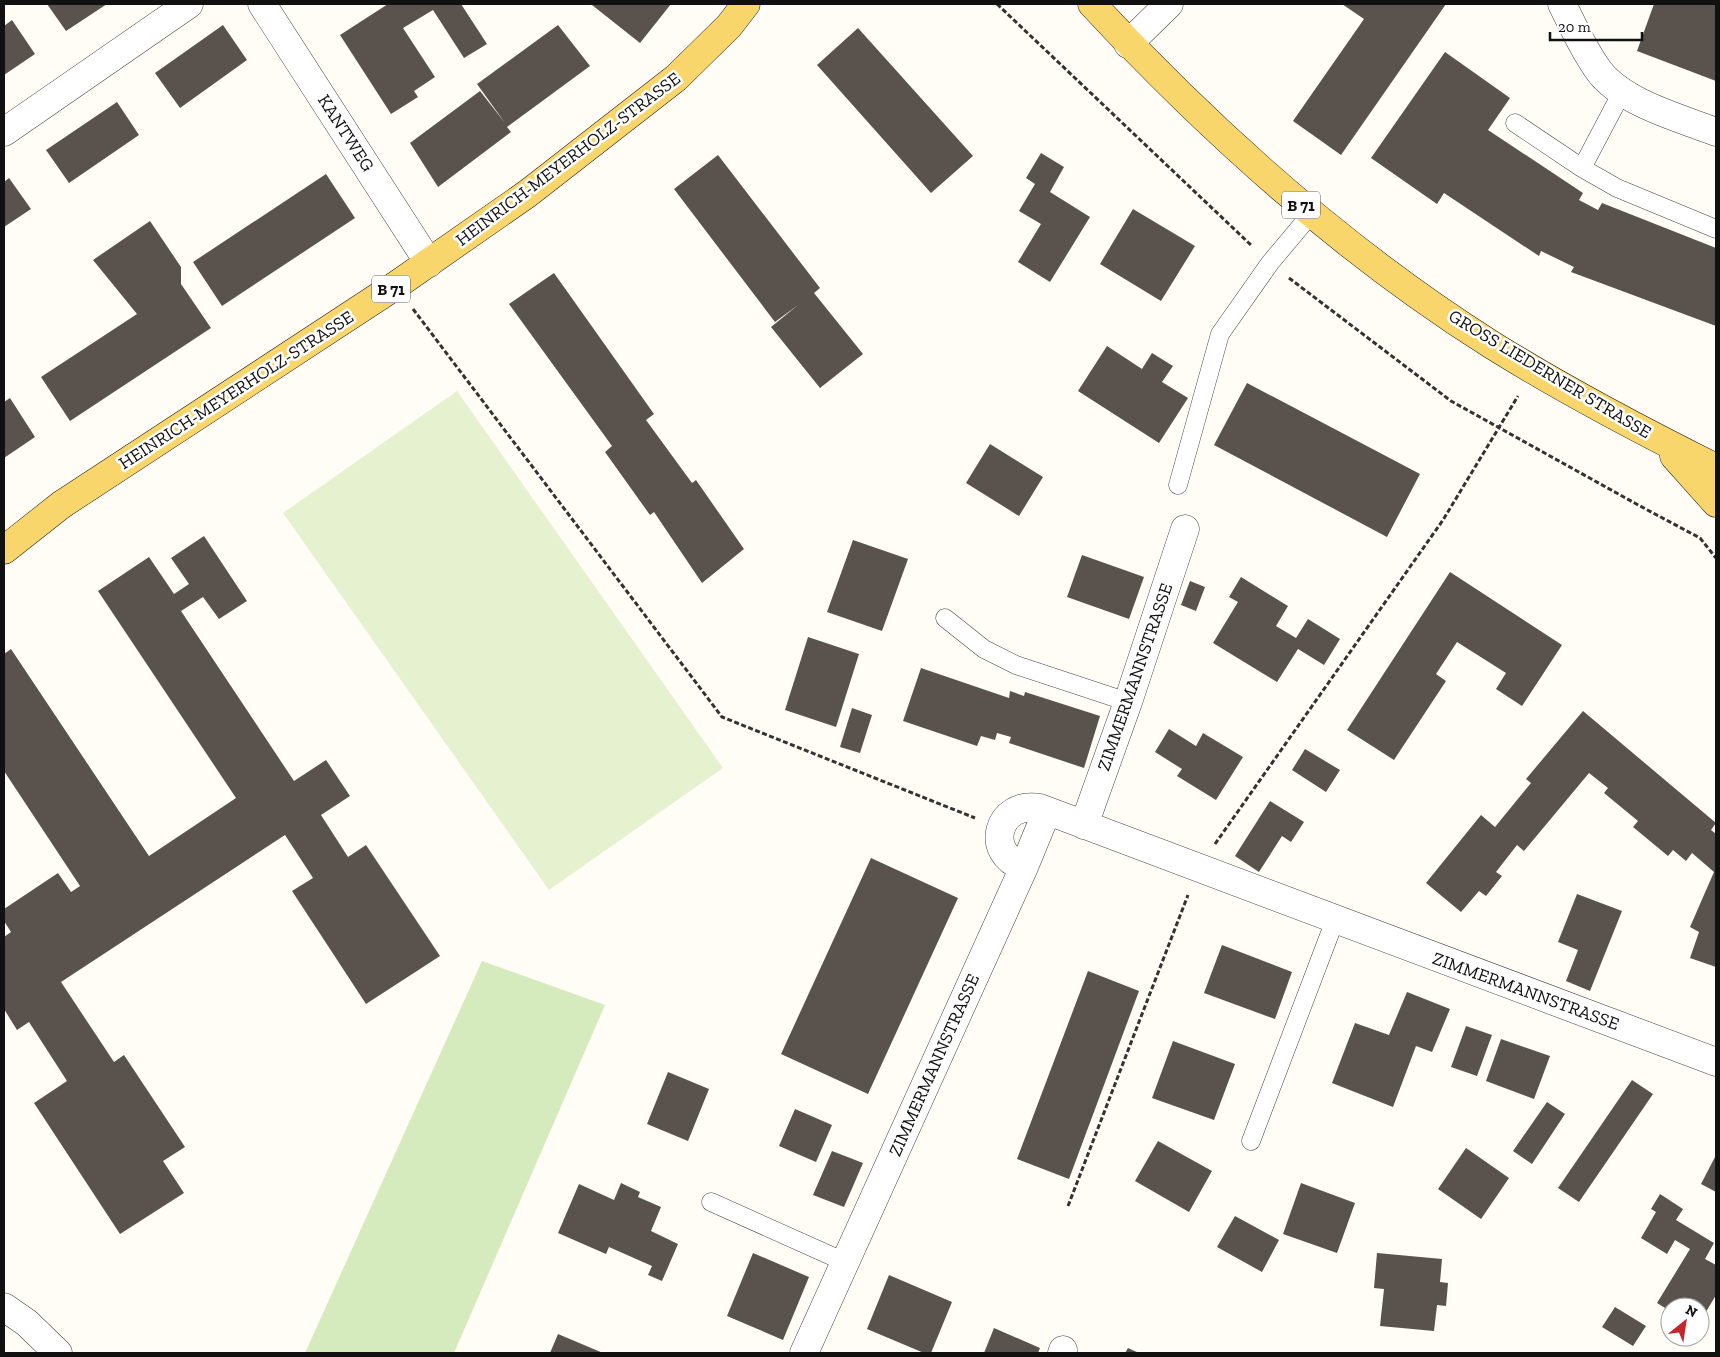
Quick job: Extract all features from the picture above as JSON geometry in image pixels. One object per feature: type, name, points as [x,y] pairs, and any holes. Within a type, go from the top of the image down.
[{"type":"main road","name":"HEINRICH-MEYERHOLZ-STRASSE","points":[[4,550],[61,505],[395,286],[527,194],[676,78],[729,26],[746,4]]},
{"type":"main road","points":[[1074,4],[1121,36]]},
{"type":"main road","name":"GROSS LIEDERNER STRASSE","points":[[1092,4],[1121,36],[1223,136],[1311,214],[1402,284],[1534,370],[1582,398],[1716,468]]},
{"type":"main road","points":[[1673,446],[1674,456],[1716,503]]},
{"type":"street","points":[[4,132],[189,4]]},
{"type":"street","name":"KANTWEG","points":[[262,4],[429,263]]},
{"type":"street","points":[[1121,36],[1169,4]]},
{"type":"street","points":[[1562,4],[1573,27],[1600,72],[1622,92],[1639,102],[1716,132]]},
{"type":"street","name":"ZIMMERMANNSTRASSE","points":[[1084,825],[1128,702],[1185,528]]},
{"type":"street","name":"ZIMMERMANNSTRASSE","points":[[1001,828],[1006,817],[1019,808],[1032,807],[1047,811],[1716,1062]]},
{"type":"street","name":"ZIMMERMANNSTRASSE","points":[[804,1353],[1024,868],[1047,811]]},
{"type":"street","points":[[1001,828],[999,839],[1001,849],[1006,858],[1024,868]]},
{"type":"street","points":[[4,1307],[27,1323],[58,1353]]},
{"type":"lane","points":[[1582,168],[1622,92]]},
{"type":"lane","points":[[1515,122],[1582,168],[1617,188],[1716,229]]},
{"type":"lane","points":[[1178,485],[1220,334],[1270,263],[1311,214]]},
{"type":"lane","points":[[945,618],[984,649],[1016,665],[1128,702]]},
{"type":"lane","points":[[1251,1141],[1335,920]]},
{"type":"lane","points":[[711,1202],[845,1262]]},
{"type":"path","points":[[997,4],[1270,263],[1451,401],[1700,538],[1716,558]]},
{"type":"path","points":[[395,286],[722,717],[1001,828]]},
{"type":"path","points":[[1068,1206],[1198,868],[1442,520],[1534,370]]},
{"type":"green space","points":[[457,391],[723,768],[549,890],[283,513]]},
{"type":"green space","points":[[482,961],[605,1005],[454,1353],[305,1353]]},
{"type":"building","points":[[47,4],[107,4],[66,31]]},
{"type":"building","points":[[388,4],[461,4],[487,44],[464,58],[433,10],[403,28],[435,77],[414,91],[418,97],[391,114],[340,35]]},
{"type":"building","points":[[593,4],[671,4],[640,43]]},
{"type":"building","points":[[1342,4],[1446,4],[1341,155],[1293,121],[1364,19]]},
{"type":"building","points":[[1654,4],[1716,4],[1716,81],[1637,51]]},
{"type":"building","points":[[12,20],[35,54],[4,75],[4,26]]},
{"type":"building","points":[[223,25],[247,60],[180,108],[155,73]]},
{"type":"building","points":[[558,25],[590,66],[507,127],[511,132],[438,187],[410,143],[480,91],[505,123],[477,84]]},
{"type":"building","points":[[858,28],[973,156],[931,193],[817,65]]},
{"type":"building","points":[[1445,52],[1510,98],[1488,130],[1583,193],[1579,200],[1598,210],[1602,203],[1716,248],[1716,326],[1571,272],[1574,267],[1541,251],[1539,256],[1444,193],[1437,204],[1371,158]]},
{"type":"building","points":[[117,102],[139,135],[69,183],[46,150]]},
{"type":"building","points":[[1041,153],[1064,167],[1050,192],[1090,217],[1050,282],[1018,262],[1041,224],[1019,211],[1035,184],[1026,178]]},
{"type":"building","points":[[718,155],[820,288],[814,293],[863,354],[820,388],[771,327],[798,305],[775,322],[674,189]]},
{"type":"building","points":[[326,174],[355,218],[222,306],[193,262]]},
{"type":"building","points":[[9,178],[31,209],[4,227],[4,182]]},
{"type":"building","points":[[1133,209],[1195,246],[1161,301],[1100,264]]},
{"type":"building","points":[[150,221],[181,267],[181,284],[211,328],[70,421],[41,377],[137,314],[93,260]]},
{"type":"building","points":[[554,273],[654,414],[646,420],[692,483],[696,480],[744,549],[702,583],[654,512],[650,515],[605,452],[612,446],[509,304]]},
{"type":"building","points":[[1107,346],[1142,369],[1152,353],[1173,366],[1162,382],[1188,398],[1159,443],[1078,391]]},
{"type":"building","points":[[1247,383],[1420,474],[1387,537],[1214,445]]},
{"type":"building","points":[[10,398],[35,437],[4,458],[4,402]]},
{"type":"building","points":[[990,444],[1043,477],[1019,516],[966,483]]},
{"type":"building","points":[[204,536],[247,601],[219,619],[203,597],[181,611],[294,781],[326,760],[350,796],[321,815],[348,857],[366,845],[440,956],[366,1004],[292,891],[313,878],[285,835],[61,982],[114,1062],[124,1055],[185,1147],[163,1161],[184,1193],[120,1234],[34,1103],[67,1081],[29,1022],[17,1030],[4,1009],[4,937],[11,932],[4,921],[4,909],[58,873],[71,892],[80,886],[4,771],[4,654],[11,649],[149,856],[236,798],[98,591],[149,557],[174,594],[189,584],[171,558]]},
{"type":"building","points":[[853,540],[908,559],[882,631],[827,612]]},
{"type":"building","points":[[1082,555],[1144,577],[1129,619],[1067,597]]},
{"type":"building","points":[[1450,572],[1562,645],[1522,706],[1496,689],[1506,673],[1457,642],[1436,674],[1446,681],[1394,760],[1347,730]]},
{"type":"building","points":[[1241,577],[1288,606],[1276,626],[1296,638],[1308,619],[1340,639],[1324,665],[1298,649],[1277,682],[1213,643],[1238,602],[1229,597]]},
{"type":"building","points":[[1190,581],[1205,587],[1196,611],[1181,605]]},
{"type":"building","points":[[808,637],[859,654],[836,727],[785,710]]},
{"type":"building","points":[[921,668],[1009,698],[1010,691],[1024,696],[1025,692],[1100,716],[1084,768],[1009,743],[1011,737],[997,733],[995,740],[981,736],[977,746],[903,721]]},
{"type":"building","points":[[852,708],[872,715],[860,753],[840,747]]},
{"type":"building","points":[[1583,711],[1716,823],[1711,830],[1716,834],[1716,967],[1690,958],[1699,932],[1690,927],[1714,872],[1692,853],[1686,861],[1673,850],[1668,856],[1633,827],[1638,821],[1604,793],[1608,788],[1589,773],[1524,851],[1517,845],[1496,872],[1502,876],[1486,896],[1479,891],[1461,912],[1426,883],[1481,815],[1495,827],[1531,783],[1526,779]]},
{"type":"building","points":[[1169,729],[1196,746],[1203,733],[1243,757],[1216,800],[1177,776],[1182,769],[1155,752]]},
{"type":"building","points":[[1305,749],[1340,770],[1326,792],[1292,770]]},
{"type":"building","points":[[1270,801],[1304,822],[1291,842],[1282,836],[1259,872],[1235,856]]},
{"type":"building","points":[[871,858],[958,898],[868,1094],[781,1054]]},
{"type":"building","points":[[1577,894],[1622,911],[1590,991],[1566,981],[1578,950],[1558,942]]},
{"type":"building","points":[[1222,945],[1292,972],[1275,1019],[1204,993]]},
{"type":"building","points":[[1088,971],[1139,991],[1069,1179],[1017,1159]]},
{"type":"building","points":[[1407,992],[1450,1009],[1432,1052],[1416,1046],[1393,1107],[1332,1083],[1355,1023],[1389,1035]]},
{"type":"building","points":[[1466,1026],[1492,1035],[1477,1076],[1451,1067]]},
{"type":"building","points":[[1501,1039],[1550,1056],[1534,1099],[1486,1081]]},
{"type":"building","points":[[1173,1041],[1235,1064],[1214,1120],[1152,1098]]},
{"type":"building","points":[[668,1072],[709,1089],[688,1141],[647,1124]]},
{"type":"building","points":[[1632,1080],[1653,1094],[1579,1202],[1558,1188]]},
{"type":"building","points":[[1547,1102],[1565,1114],[1532,1164],[1513,1151]]},
{"type":"building","points":[[795,1109],[832,1125],[816,1162],[779,1146]]},
{"type":"building","points":[[1158,1141],[1212,1171],[1189,1212],[1135,1181]]},
{"type":"building","points":[[1466,1148],[1509,1178],[1481,1219],[1438,1189]]},
{"type":"building","points":[[832,1151],[863,1163],[844,1207],[813,1195]]},
{"type":"building","points":[[1716,1155],[1716,1192],[1701,1184]]},
{"type":"building","points":[[621,1183],[640,1192],[638,1197],[661,1207],[651,1231],[678,1244],[662,1281],[648,1275],[652,1266],[609,1247],[606,1254],[558,1233],[579,1184],[614,1200]]},
{"type":"building","points":[[1301,1183],[1355,1203],[1337,1253],[1283,1234]]},
{"type":"building","points":[[1660,1194],[1683,1209],[1676,1220],[1714,1243],[1705,1259],[1716,1265],[1716,1295],[1710,1305],[1710,1297],[1661,1297],[1690,1249],[1675,1240],[1667,1254],[1641,1238],[1656,1212],[1651,1209]]},
{"type":"building","points":[[1235,1216],[1279,1240],[1262,1272],[1217,1247]]},
{"type":"building","points":[[753,1253],[809,1277],[783,1340],[727,1316]]},
{"type":"building","points":[[1377,1253],[1442,1259],[1440,1282],[1448,1283],[1446,1306],[1437,1305],[1434,1331],[1380,1326],[1384,1289],[1374,1288]]},
{"type":"building","points":[[889,1275],[952,1302],[931,1353],[924,1353],[867,1329]]},
{"type":"building","points":[[1615,1307],[1646,1326],[1633,1346],[1602,1327]]},
{"type":"building","points":[[994,1328],[1040,1348],[1038,1353],[984,1353]]},
{"type":"building","points":[[558,1334],[603,1353],[550,1353]]},
{"type":"building","points":[[1128,1348],[1139,1353],[1125,1353]]}]
